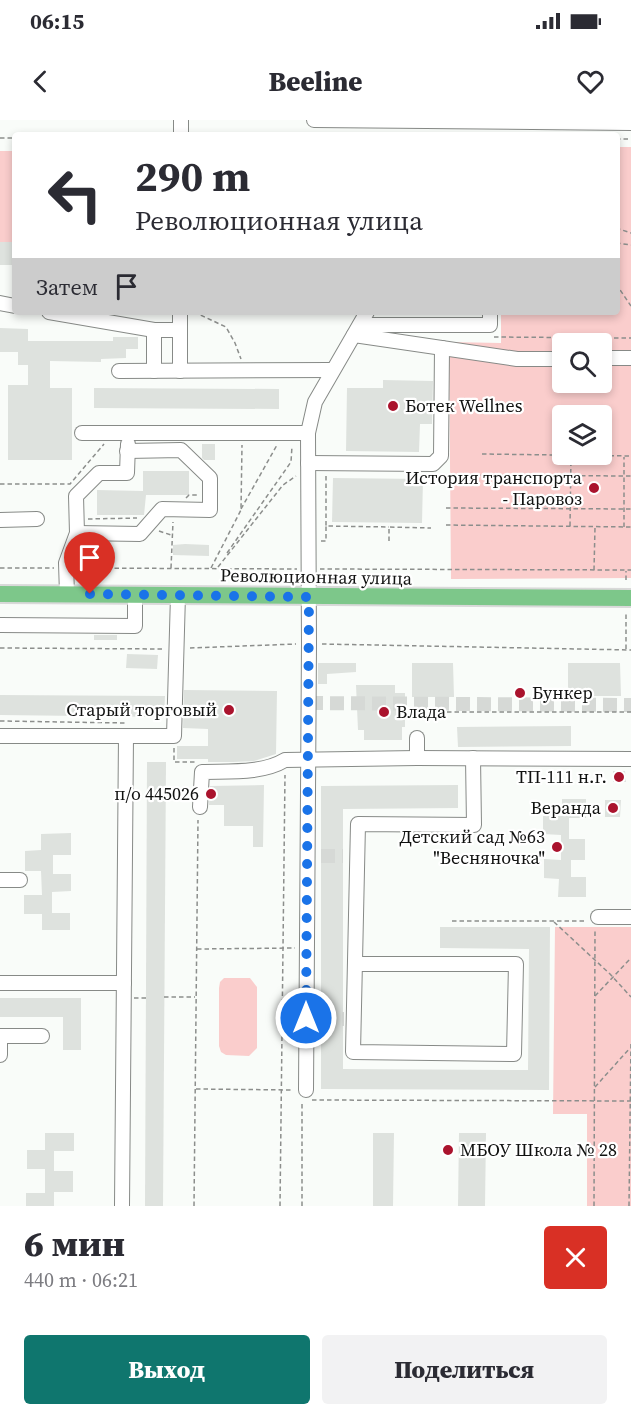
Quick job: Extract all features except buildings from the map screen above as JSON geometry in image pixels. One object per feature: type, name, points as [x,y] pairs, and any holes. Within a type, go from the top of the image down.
[{"type":"main road","name":"Революционная улица","points":[[0,594],[628,600]]},
{"type":"street","points":[[314,120],[631,123]]},
{"type":"street","points":[[66,315],[154,330],[180,330]]},
{"type":"street","points":[[180,315],[180,371]]},
{"type":"street","points":[[360,324],[490,325],[490,315]]},
{"type":"street","points":[[360,324],[442,348],[517,359],[552,359]]},
{"type":"street","points":[[306,1090],[308,434],[315,402],[360,324]]},
{"type":"street","points":[[154,330],[154,371]]},
{"type":"street","points":[[308,465],[433,464],[438,461],[441,456],[442,348]]},
{"type":"street","points":[[612,358],[631,358]]},
{"type":"street","points":[[119,372],[332,370]]},
{"type":"street","points":[[82,433],[308,434]]},
{"type":"street","points":[[67,594],[66,563],[77,526],[76,496],[99,473],[127,473],[128,433]]},
{"type":"street","points":[[77,526],[141,534],[162,509],[210,510],[210,478],[181,450],[127,451]]},
{"type":"street","points":[[0,520],[37,519]]},
{"type":"street","points":[[0,625],[135,626],[135,595]]},
{"type":"street","points":[[0,736],[127,730],[174,736],[178,595]]},
{"type":"street","points":[[122,1206],[127,730]]},
{"type":"street","points":[[417,738],[417,758]]},
{"type":"street","points":[[355,964],[516,964],[514,1053],[353,1052],[349,1019],[355,964],[350,856],[358,824],[474,825],[473,758]]},
{"type":"street","points":[[199,813],[202,772],[247,770],[276,765],[285,760],[631,759]]},
{"type":"street","points":[[306,856],[321,856]]},
{"type":"street","points":[[0,880],[20,880]]},
{"type":"street","points":[[598,917],[631,917]]},
{"type":"street","points":[[0,983],[124,983]]},
{"type":"street","points":[[306,1018],[321,1019]]},
{"type":"street","points":[[0,1054],[0,1036],[42,1036]]},
{"type":"path","points":[[620,290],[631,306]]},
{"type":"path","points":[[200,315],[226,327],[242,360]]},
{"type":"path","points":[[494,337],[631,338]]},
{"type":"path","points":[[241,510],[243,433]]},
{"type":"path","points":[[288,433],[291,462],[217,569],[283,485],[308,465],[325,467],[326,541]]},
{"type":"path","points":[[211,569],[241,510],[288,433]]},
{"type":"path","points":[[482,454],[552,455]]},
{"type":"path","points":[[612,456],[631,456]]},
{"type":"path","points":[[624,456],[624,526]]},
{"type":"path","points":[[570,526],[571,465]]},
{"type":"path","points":[[446,475],[631,476]]},
{"type":"path","points":[[171,569],[173,502],[183,500],[189,495],[199,495]]},
{"type":"path","points":[[446,508],[631,509]]},
{"type":"path","points":[[77,526],[146,518]]},
{"type":"path","points":[[446,525],[631,527]]},
{"type":"path","points":[[326,526],[431,528]]},
{"type":"path","points":[[594,570],[595,526]]},
{"type":"path","points":[[388,541],[389,527]]},
{"type":"path","points":[[626,570],[626,580]]},
{"type":"path","points":[[626,650],[628,600]]},
{"type":"path","points":[[447,712],[631,712]]},
{"type":"path","points":[[0,722],[127,730]]},
{"type":"path","points":[[174,736],[174,762],[198,762]]},
{"type":"path","points":[[280,1206],[285,760]]},
{"type":"path","points":[[194,1206],[199,813]]},
{"type":"path","points":[[452,921],[595,921],[594,1206]]},
{"type":"path","points":[[553,921],[631,996]]},
{"type":"path","points":[[196,949],[306,948]]},
{"type":"path","points":[[595,996],[631,958]]},
{"type":"path","points":[[164,997],[196,997]]},
{"type":"path","points":[[134,998],[146,998]]},
{"type":"path","points":[[629,1206],[631,1041]]},
{"type":"path","points":[[595,1087],[631,1047]]},
{"type":"path","points":[[195,1089],[306,1090]]},
{"type":"path","points":[[302,1206],[303,1100],[631,1101]]},
{"type":"shaded area","points":[[620,147],[631,147],[631,578],[451,579],[449,342],[501,343],[501,315],[620,315]]},
{"type":"shaded area","points":[[0,151],[12,151],[12,242],[0,242]]},
{"type":"shaded area","points":[[555,927],[631,927],[631,1206],[587,1206],[587,1114],[553,1114]]},
{"type":"shaded area","points":[[224,978],[250,978],[257,987],[257,1048],[249,1056],[226,1055],[221,1052],[219,1046],[219,988]]},
{"type":"tunnel","points":[[309,703],[631,705]]},
{"type":"tunnel","points":[[321,856],[343,856]]},
{"type":"tunnel","points":[[321,1019],[344,1019]]},
{"type":"place","name":"Ботек Wellnes","points":[[393,406]]},
{"type":"place","name":"История транспорта - Паровоз","points":[[594,488]]},
{"type":"place","name":"Бункер","points":[[520,693]]},
{"type":"place","name":"Старый торговый","points":[[229,710]]},
{"type":"place","name":"Влада","points":[[384,712]]},
{"type":"place","name":"ТП-111 н.г.","points":[[619,777]]},
{"type":"place","name":"п/о 445026","points":[[211,794]]},
{"type":"place","name":"Веранда","points":[[613,808]]},
{"type":"place","name":"Детский сад №63 \"Весняночка\"","points":[[557,847]]},
{"type":"place","name":"МБОУ Школа № 28","points":[[448,1150]]},
{"type":"route","points":[[90,594],[309,597],[306,1018]]}]
